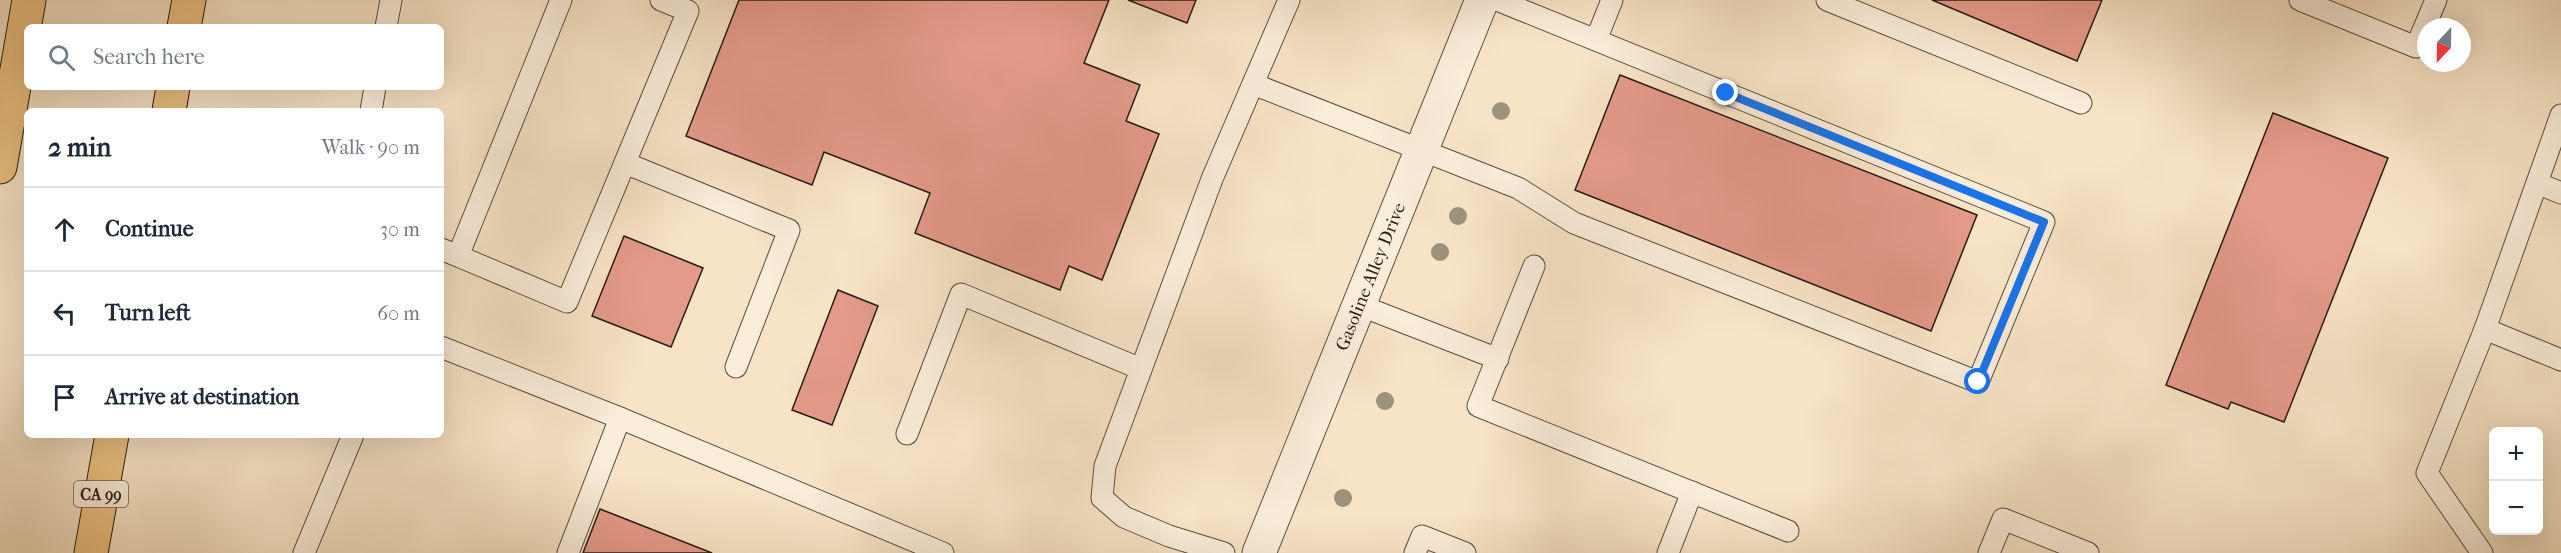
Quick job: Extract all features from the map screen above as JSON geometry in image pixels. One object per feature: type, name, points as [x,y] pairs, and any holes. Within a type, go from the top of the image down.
[{"type":"highway","points":[[25,24],[29,0]]},
{"type":"highway","points":[[185,24],[189,0]]},
{"type":"highway","points":[[0,167],[24,29]]},
{"type":"highway","points":[[170,108],[172,90]]},
{"type":"highway","name":"CA 99","points":[[91,553],[111,438]]},
{"type":"street","name":"Gasoline Alley Drive","points":[[1259,553],[1482,0]]},
{"type":"lane","points":[[387,24],[391,0]]},
{"type":"lane","points":[[561,0],[450,252],[567,302],[688,12],[661,0]]},
{"type":"lane","points":[[1224,553],[1169,536],[1124,517],[1102,498],[1105,466],[1212,179],[1289,0]]},
{"type":"lane","points":[[1253,84],[1518,188],[1574,223],[1978,382],[2044,222],[1497,0]]},
{"type":"lane","points":[[1596,40],[1612,0]]},
{"type":"lane","points":[[1827,0],[2081,103]]},
{"type":"lane","points":[[2300,0],[2416,47],[2436,0]]},
{"type":"lane","points":[[372,108],[374,90]]},
{"type":"lane","points":[[2482,553],[2427,473],[2485,329],[2561,115]]},
{"type":"lane","points":[[625,163],[789,230],[736,367]]},
{"type":"lane","points":[[2537,183],[2561,192]]},
{"type":"lane","points":[[1534,266],[1478,406],[1788,531]]},
{"type":"lane","points":[[907,434],[961,294],[1141,369]]},
{"type":"lane","points":[[1359,305],[1498,359]]},
{"type":"lane","points":[[2485,329],[2561,360]]},
{"type":"lane","points":[[444,348],[620,418],[943,553]]},
{"type":"lane","points":[[568,553],[620,418]]},
{"type":"lane","points":[[304,553],[352,438]]},
{"type":"lane","points":[[1668,553],[1692,492]]},
{"type":"lane","points":[[1989,553],[2003,519],[2088,553]]},
{"type":"lane","points":[[1415,553],[1422,536],[1465,553]]},
{"type":"building","points":[[739,0],[1109,0],[1084,63],[1140,85],[1126,121],[1159,134],[1102,280],[1069,266],[1060,290],[915,233],[930,193],[824,152],[812,185],[686,136]]},
{"type":"building","points":[[1128,0],[1196,0],[1187,23]]},
{"type":"building","points":[[1932,0],[2102,0],[2077,61]]},
{"type":"building","points":[[1620,75],[1977,215],[1931,331],[1575,190]]},
{"type":"building","points":[[2273,113],[2388,158],[2284,422],[2231,402],[2228,409],[2166,385]]},
{"type":"building","points":[[624,236],[703,268],[671,347],[592,316]]},
{"type":"building","points":[[838,290],[878,306],[832,425],[792,410]]},
{"type":"building","points":[[600,509],[712,553],[583,553]]},
{"type":"route","points":[[1726,93],[2044,222],[1978,382]]}]
